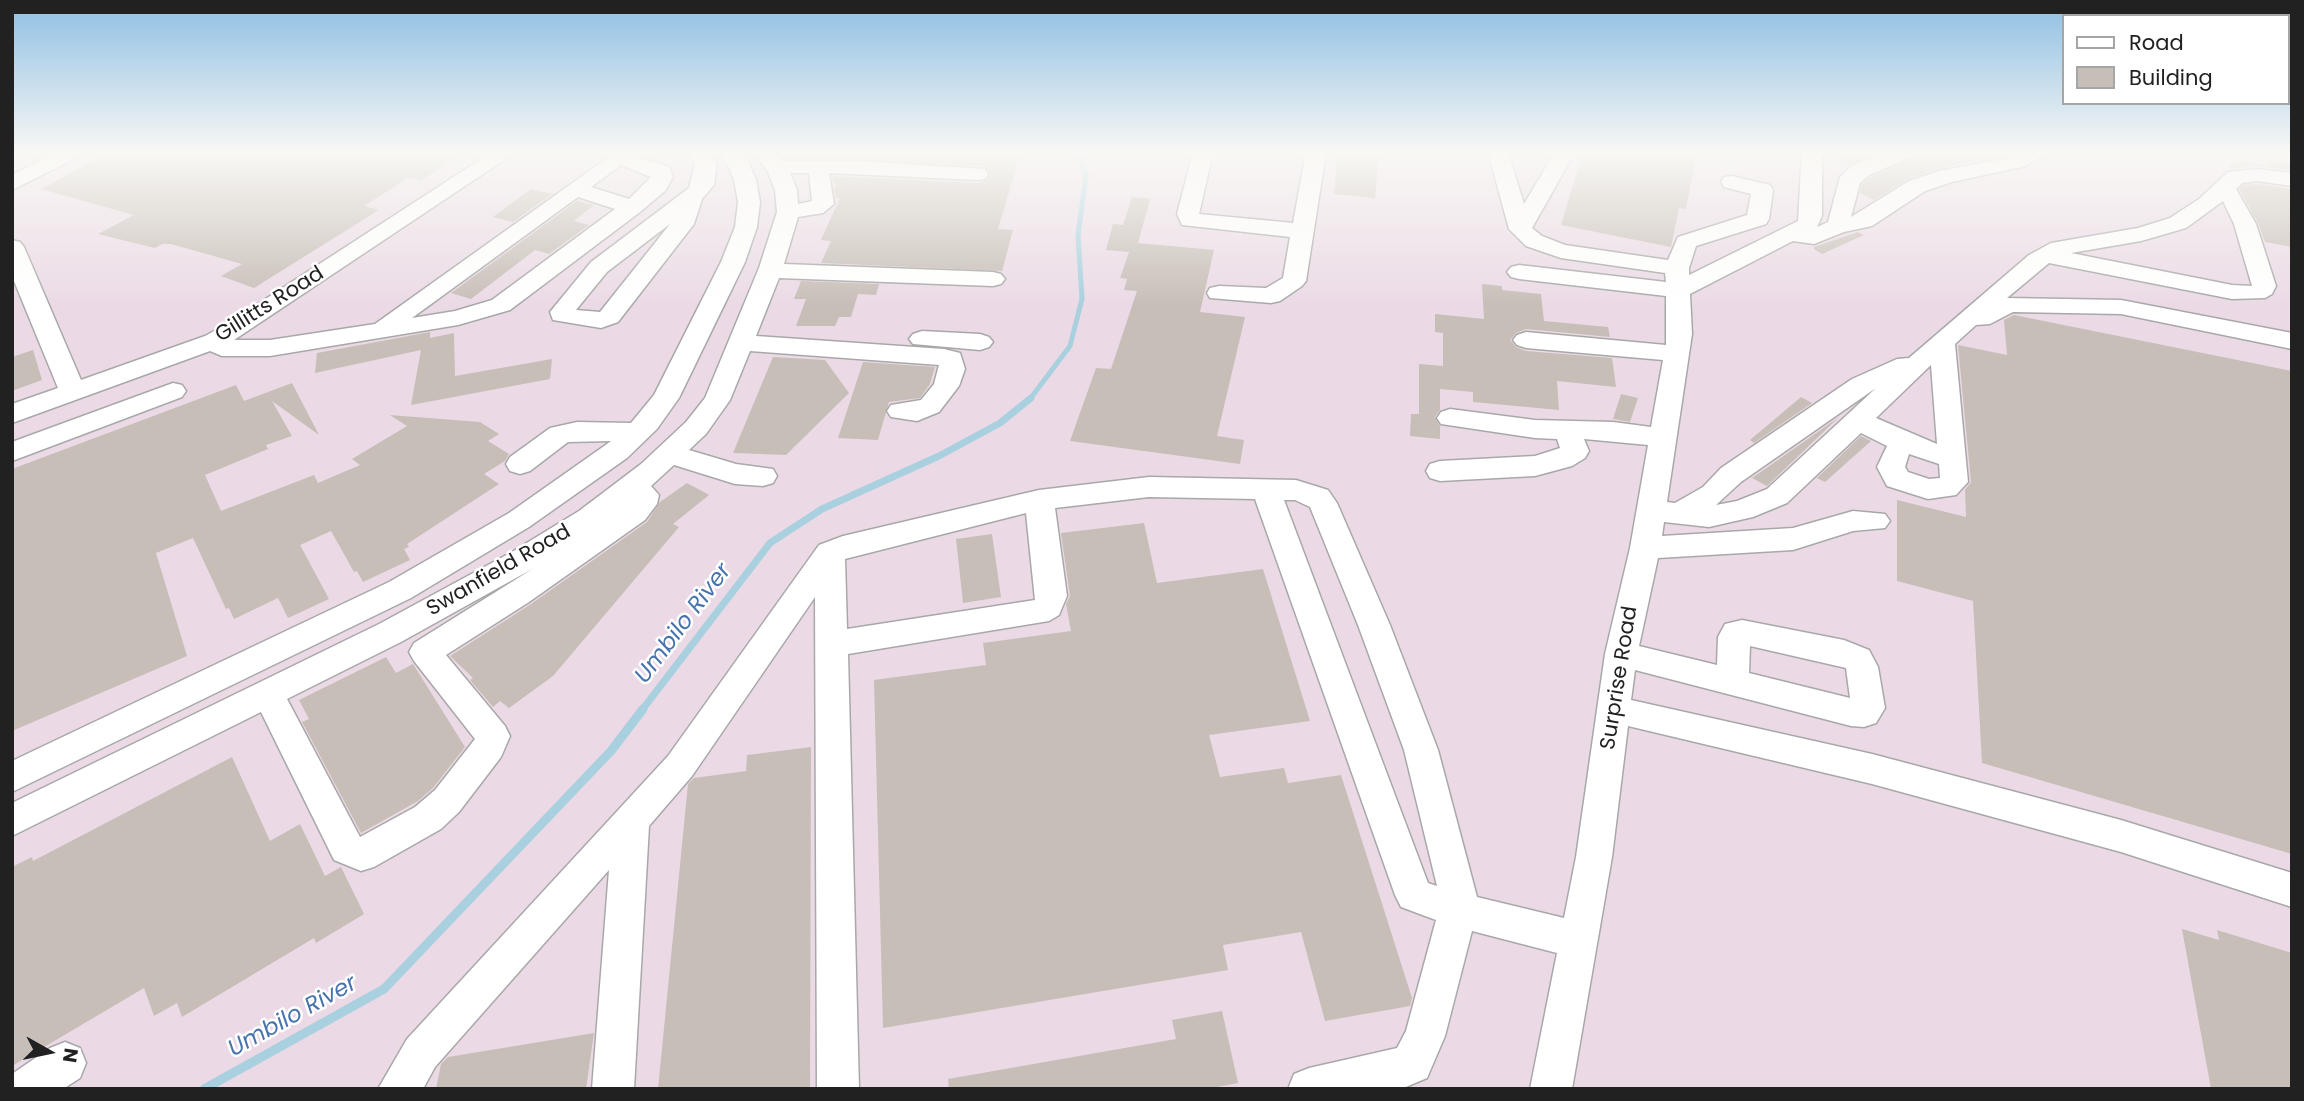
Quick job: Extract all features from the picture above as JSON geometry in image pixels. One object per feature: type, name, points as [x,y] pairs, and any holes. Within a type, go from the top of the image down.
[{"type":"street","name":"Gillitts Road","points":[[12,414],[214,341],[263,312],[428,203]]},
{"type":"street","points":[[380,330],[556,203]]},
{"type":"street","points":[[623,203],[632,206]]},
{"type":"street","points":[[214,341],[222,348],[270,348],[458,318],[501,305],[635,203]]},
{"type":"street","points":[[683,203],[598,267],[562,315],[601,321],[610,317],[686,219],[690,203]]},
{"type":"street","points":[[749,205],[815,208],[823,203]]},
{"type":"street","points":[[1191,203],[1188,214],[1190,220],[1303,231]]},
{"type":"street","points":[[1219,293],[1271,296],[1289,286],[1297,275],[1308,203]]},
{"type":"street","points":[[1513,203],[1520,229],[1545,247],[1677,279]]},
{"type":"street","points":[[1520,229],[1535,203]]},
{"type":"street","points":[[1677,279],[1686,242],[1758,219],[1760,203]]},
{"type":"street","points":[[1519,272],[1643,285],[1677,279],[1792,234],[1807,225],[1811,216],[1811,203]]},
{"type":"street","points":[[1839,226],[1843,203]]},
{"type":"street","points":[[1792,234],[1814,237],[1839,226],[1864,221],[1891,203]]},
{"type":"street","points":[[1665,511],[1709,517],[1743,510],[1777,496],[1940,345],[2046,255],[2059,248],[2141,234],[2178,223],[2208,203]]},
{"type":"street","points":[[2046,255],[2232,292],[2256,293],[2264,289],[2264,286],[2245,224],[2235,203]]},
{"type":"street","name":"Swanfield Road","points":[[12,778],[400,590],[465,553],[575,482],[638,432],[666,398],[733,262],[746,227],[749,205]]},
{"type":"street","name":"Swanfield Road","points":[[12,820],[400,628],[523,560],[589,518],[630,486],[696,429],[718,400],[771,271],[787,206]]},
{"type":"street","points":[[12,247],[73,393]]},
{"type":"street","points":[[771,271],[993,279]]},
{"type":"street","name":"Surprise Road","points":[[1551,1089],[1594,858],[1621,654],[1645,548],[1665,511],[1663,438],[1677,355],[1680,317],[1677,279]]},
{"type":"street","points":[[1665,511],[1713,494],[1731,475],[1861,385],[1940,345],[2009,305],[2095,305],[2186,319],[2292,341]]},
{"type":"street","points":[[745,336],[980,342]]},
{"type":"street","points":[[745,336],[944,356],[951,359],[952,369],[946,386],[930,405],[917,412],[900,411]]},
{"type":"street","points":[[1526,340],[1636,348],[1677,355]]},
{"type":"street","points":[[1903,442],[1891,467],[1897,479],[1928,489],[1946,488],[1954,482],[1940,345]]},
{"type":"street","points":[[12,452],[173,391]]},
{"type":"street","points":[[1450,418],[1535,429],[1567,429],[1663,438]]},
{"type":"street","points":[[1857,420],[1903,442],[1952,459]]},
{"type":"street","points":[[1440,471],[1535,466],[1562,459],[1571,455],[1575,448],[1567,429]]},
{"type":"street","points":[[520,464],[560,434],[577,430],[638,432]]},
{"type":"street","points":[[669,454],[735,474],[764,476]]},
{"type":"street","points":[[425,652],[518,594],[635,513],[643,504],[645,495],[630,486]]},
{"type":"street","points":[[399,1089],[421,1053],[680,766],[830,553],[843,547],[1039,500],[1149,487],[1306,491],[1318,497],[1323,503],[1374,625],[1421,750],[1460,902],[1425,1036],[1412,1063],[1389,1073],[1309,1089]]},
{"type":"street","points":[[1266,490],[1414,895],[1458,910],[1579,940]]},
{"type":"street","points":[[831,644],[1038,613],[1048,607],[1052,596],[1039,500]]},
{"type":"street","points":[[1645,548],[1793,539],[1853,521],[1875,521]]},
{"type":"street","points":[[830,553],[838,1089]]},
{"type":"street","points":[[268,694],[347,849],[361,855],[428,818],[447,801],[491,743],[493,736],[425,652],[400,628]]},
{"type":"street","points":[[1621,654],[1732,682]]},
{"type":"street","points":[[210,682],[229,713]]},
{"type":"street","points":[[1614,709],[1885,772],[2121,836],[2292,890]]},
{"type":"street","points":[[613,1089],[631,822]]},
{"type":"street","points":[[27,1089],[65,1063]]},
{"type":"shaded area","points":[[12,203],[2292,203],[2292,1089],[12,1089]]},
{"type":"building","points":[[92,203],[368,203],[364,206],[379,210],[254,288],[221,276],[242,264],[171,244],[162,244],[155,248],[98,234],[134,215]]},
{"type":"building","points":[[511,203],[539,203],[513,222],[493,217]]},
{"type":"building","points":[[574,203],[594,205],[574,221],[589,225],[549,254],[535,250],[471,299],[451,293]]},
{"type":"building","points":[[838,203],[1006,203],[998,229],[1013,230],[1002,271],[821,263],[831,241],[821,240]]},
{"type":"building","points":[[1130,203],[1149,203],[1138,243],[1214,250],[1200,312],[1245,317],[1217,436],[1244,440],[1240,464],[1070,441],[1096,368],[1111,369],[1137,291],[1124,290],[1127,279],[1120,278],[1129,252],[1106,250],[1113,224],[1123,225]]},
{"type":"building","points":[[1568,203],[1687,203],[1686,209],[1679,208],[1671,247],[1561,225]]},
{"type":"building","points":[[2247,203],[2292,203],[2292,247],[2265,242]]},
{"type":"building","points":[[1858,232],[1864,235],[1822,254],[1814,249],[1814,247]]},
{"type":"building","points":[[801,281],[879,284],[876,295],[858,294],[851,317],[839,317],[835,326],[796,326],[806,299],[794,299]]},
{"type":"building","points":[[1482,284],[1502,286],[1502,290],[1541,294],[1544,321],[1608,327],[1610,337],[1526,329],[1516,333],[1510,340],[1516,347],[1526,351],[1612,358],[1616,387],[1557,381],[1559,410],[1473,402],[1473,392],[1440,389],[1440,410],[1435,417],[1440,426],[1440,439],[1410,436],[1411,414],[1419,414],[1419,364],[1443,366],[1443,333],[1435,332],[1435,314],[1484,319]]},
{"type":"building","points":[[2014,315],[2292,371],[2292,854],[1982,763],[1973,601],[1897,581],[1897,500],[1966,517],[1965,490],[1971,482],[1958,345],[2007,355],[2004,320]]},
{"type":"building","points":[[430,332],[430,338],[454,333],[455,376],[552,359],[550,379],[411,405],[421,350],[315,373],[317,353]]},
{"type":"building","points":[[33,350],[42,380],[12,391],[12,357]]},
{"type":"building","points":[[773,357],[825,360],[849,393],[786,455],[733,453]]},
{"type":"building","points":[[863,362],[935,367],[930,384],[920,398],[889,402],[878,440],[838,438]]},
{"type":"building","points":[[292,383],[319,435],[272,401],[292,436],[266,445],[268,449],[205,475],[221,511],[314,475],[318,483],[360,465],[352,459],[407,426],[390,415],[480,422],[499,434],[488,441],[509,454],[505,461],[484,474],[499,484],[407,544],[409,547],[404,549],[410,560],[363,582],[357,571],[354,572],[331,531],[300,545],[329,599],[288,618],[278,598],[234,619],[229,608],[226,609],[193,538],[156,553],[187,656],[12,731],[12,469],[236,385],[244,401]]},
{"type":"building","points":[[1621,394],[1638,398],[1630,422],[1613,419]]},
{"type":"building","points":[[1801,397],[1812,403],[1754,443],[1750,440]]},
{"type":"building","points":[[1839,417],[1767,486],[1752,478],[1755,476]]},
{"type":"building","points":[[1861,436],[1871,441],[1825,482],[1817,478]]},
{"type":"building","points":[[687,483],[709,495],[673,524],[679,527],[553,676],[509,708],[500,701],[493,707],[470,680],[473,678],[450,656],[531,604],[647,522],[660,502]]},
{"type":"building","points":[[1144,523],[1157,583],[1263,569],[1310,721],[1209,735],[1220,777],[1284,768],[1288,783],[1341,775],[1412,998],[1410,1006],[1325,1021],[1301,932],[1223,945],[1228,970],[883,1028],[874,680],[986,665],[983,643],[1071,631],[1066,604],[1070,596],[1061,533]]},
{"type":"building","points":[[992,534],[1001,597],[963,603],[956,539]]},
{"type":"building","points":[[386,657],[396,673],[413,664],[465,747],[433,788],[418,801],[361,833],[302,722],[309,719],[299,700]]},
{"type":"building","points":[[811,747],[810,1089],[658,1089],[688,784],[694,778],[746,771],[747,755]]},
{"type":"building","points":[[232,757],[270,841],[300,824],[325,876],[341,867],[364,914],[316,943],[314,938],[182,1017],[177,1003],[154,1016],[144,988],[12,1066],[12,867],[32,857],[33,861]]},
{"type":"building","points":[[2182,929],[2219,940],[2217,930],[2292,953],[2292,1089],[2211,1089]]},
{"type":"building","points":[[1222,1011],[1238,1083],[1207,1089],[949,1089],[948,1079],[1176,1039],[1172,1020]]},
{"type":"building","points":[[594,1033],[586,1089],[436,1089],[441,1064],[448,1057]]},
{"type":"waterway","name":"Umbilo River","points":[[1030,399],[1070,346],[1082,299],[1078,235],[1082,203]]},
{"type":"waterway","name":"Umbilo River","points":[[642,710],[770,543],[822,509],[939,456],[1000,423],[1030,399]]},
{"type":"waterway","name":"Umbilo River","points":[[204,1089],[384,989],[611,751],[643,709]]}]
